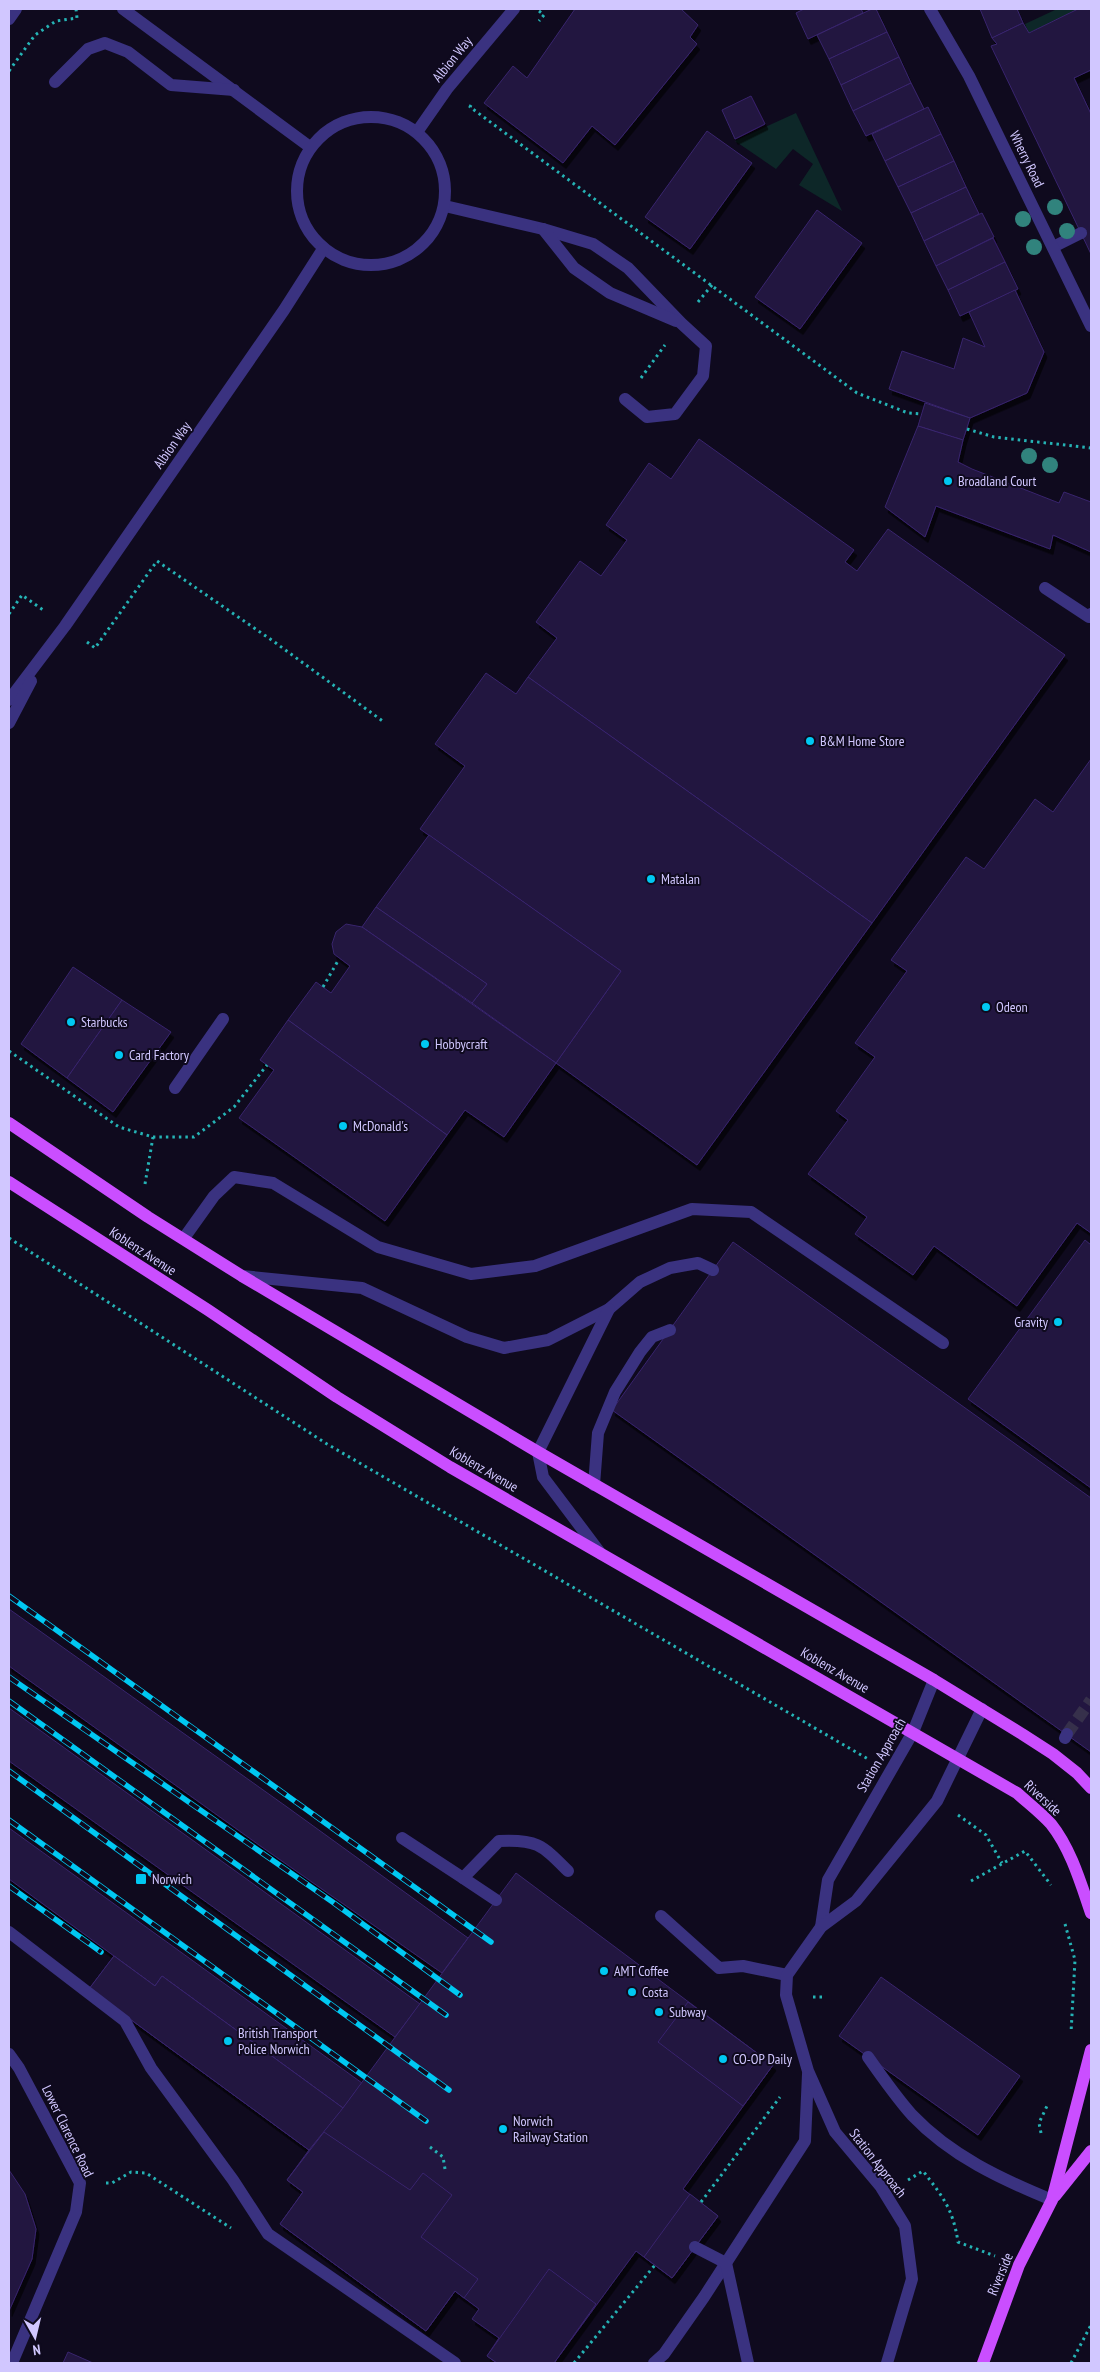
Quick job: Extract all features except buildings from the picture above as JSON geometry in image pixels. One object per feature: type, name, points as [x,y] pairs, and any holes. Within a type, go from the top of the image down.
[{"type":"main road","points":[[9,1123],[148,1217],[242,1276],[594,1485],[982,1709],[1053,1754],[1091,1788]]},
{"type":"main road","name":"Koblenz Avenue","points":[[9,1182],[208,1310],[337,1397],[450,1467],[958,1758]]},
{"type":"main road","name":"Riverside","points":[[958,1758],[1017,1793],[1051,1824],[1068,1853],[1091,1913]]},
{"type":"main road","name":"Riverside","points":[[1052,2200],[1091,2050]]},
{"type":"main road","name":"Riverside","points":[[983,2363],[1019,2265],[1052,2200],[1091,2151]]},
{"type":"street","points":[[9,19],[16,9]]},
{"type":"street","points":[[123,9],[310,147]]},
{"type":"street","name":"Albion Way","points":[[416,132],[446,90],[514,9]]},
{"type":"street","name":"Wherry Road","points":[[930,9],[969,76],[1091,326]]},
{"type":"street","points":[[56,82],[88,49],[105,43],[128,52],[171,85],[234,90]]},
{"type":"street","points":[[367,116],[398,121],[416,132],[439,158],[446,187],[445,206],[441,218],[426,242],[407,256],[376,266],[346,262],[324,249],[306,228],[296,198],[300,167],[310,147],[318,136],[336,124],[367,116]]},
{"type":"street","points":[[445,206],[543,229],[593,244],[628,268],[706,346],[703,376],[675,414],[647,417],[625,399]]},
{"type":"street","points":[[543,229],[574,268],[610,293],[681,323]]},
{"type":"street","points":[[1053,247],[1081,233]]},
{"type":"street","name":"Albion Way","points":[[9,700],[43,656],[284,310],[324,249]]},
{"type":"street","points":[[1045,588],[1089,617],[1091,614]]},
{"type":"street","name":"Albion Way","points":[[9,690],[43,656]]},
{"type":"street","name":"Albion Way","points":[[9,723],[43,656]]},
{"type":"street","points":[[175,1088],[223,1019]]},
{"type":"street","points":[[184,1238],[214,1196],[234,1177],[274,1183],[378,1248],[471,1274],[535,1266],[692,1209],[751,1212],[943,1343]]},
{"type":"street","points":[[242,1276],[362,1288],[468,1337],[504,1348],[548,1340],[609,1308],[640,1282],[670,1268],[698,1263],[713,1270]]},
{"type":"street","points":[[601,1554],[543,1477],[538,1452],[609,1308]]},
{"type":"street","points":[[594,1485],[598,1433],[615,1392],[640,1352],[652,1337],[670,1330]]},
{"type":"street","name":"Station Approach","points":[[821,1927],[828,1880],[913,1732],[934,1680]]},
{"type":"street","name":"Station Approach","points":[[887,2363],[912,2279],[905,2226],[881,2187],[835,2132],[808,2071],[786,1995],[787,1975],[821,1927],[856,1901],[937,1801],[982,1709]]},
{"type":"street","points":[[402,1838],[496,1900]]},
{"type":"street","points":[[464,1878],[498,1841],[522,1840],[545,1848],[568,1871]]},
{"type":"street","points":[[661,1916],[719,1968],[743,1966],[787,1975]]},
{"type":"street","points":[[9,1932],[125,2021],[151,2068],[233,2180],[268,2234],[455,2363]]},
{"type":"street","name":"Lower Clarence Road","points":[[9,2054],[19,2068],[80,2183],[76,2212],[12,2363]]},
{"type":"street","points":[[868,2057],[913,2116],[954,2152],[982,2169],[1052,2200]]},
{"type":"street","name":"Station Approach","points":[[654,2363],[664,2354],[726,2263],[805,2141],[808,2071]]},
{"type":"street","points":[[695,2248],[726,2263],[748,2363]]},
{"type":"path","points":[[9,71],[35,35],[56,21],[76,18],[76,9]]},
{"type":"path","points":[[537,9],[544,15],[538,23]]},
{"type":"path","points":[[476,99],[470,107],[857,393],[908,413],[922,414]]},
{"type":"path","points":[[625,399],[681,323],[712,285]]},
{"type":"path","points":[[967,429],[994,437],[1091,448]]},
{"type":"path","points":[[157,562],[273,641],[384,722]]},
{"type":"path","points":[[323,987],[339,959]]},
{"type":"path","points":[[9,1051],[119,1128],[153,1138],[194,1138],[234,1107],[267,1065]]},
{"type":"path","points":[[148,1217],[145,1183],[153,1138]]},
{"type":"path","points":[[9,1238],[327,1444],[890,1772]]},
{"type":"path","points":[[937,1801],[986,1836],[1002,1863]]},
{"type":"path","points":[[970,1881],[1025,1851],[1049,1880],[1052,1888]]},
{"type":"path","points":[[1064,1922],[1075,1960],[1069,2041]]},
{"type":"path","points":[[701,2202],[782,2094]]},
{"type":"path","points":[[1042,2142],[1039,2123],[1051,2096]]},
{"type":"path","points":[[430,2147],[443,2157],[445,2169]]},
{"type":"path","points":[[923,2171],[946,2200],[954,2219],[958,2242],[1019,2265]]},
{"type":"path","points":[[112,2182],[131,2172],[146,2173],[233,2229]]},
{"type":"path","points":[[574,2363],[655,2265]]},
{"type":"path","points":[[1071,2363],[1091,2325]]},
{"type":"green space","points":[[1057,9],[1078,9],[1029,33],[1025,24]]},
{"type":"green space","points":[[796,113],[842,211],[799,185],[813,164],[793,149],[776,169],[735,141]]},
{"type":"tunnel","points":[[1067,1734],[1091,1700]]},
{"type":"railway","points":[[9,1596],[491,1942]]},
{"type":"railway","points":[[9,1677],[334,1903],[460,1995]]},
{"type":"railway","points":[[9,1701],[446,2015]]},
{"type":"railway","points":[[9,1771],[449,2090]]},
{"type":"railway","points":[[9,1820],[426,2121]]},
{"type":"railway","points":[[9,1886],[101,1952]]},
{"type":"place","name":"Broadland Court","points":[[948,481]]},
{"type":"place","name":"B&M Home Store","points":[[810,741]]},
{"type":"place","name":"Matalan","points":[[651,879]]},
{"type":"place","name":"Odeon","points":[[986,1007]]},
{"type":"place","name":"Starbucks","points":[[71,1022]]},
{"type":"place","name":"Hobbycraft","points":[[425,1044]]},
{"type":"place","name":"Card Factory","points":[[119,1055]]},
{"type":"place","name":"McDonald's","points":[[343,1126]]},
{"type":"place","name":"Gravity","points":[[1058,1322]]},
{"type":"place","name":"Norwich","points":[[141,1879]]},
{"type":"place","name":"AMT Coffee","points":[[604,1971]]},
{"type":"place","name":"Costa","points":[[632,1992]]},
{"type":"place","name":"Subway","points":[[659,2012]]},
{"type":"place","name":"British Transport Police Norwich","points":[[228,2041]]},
{"type":"place","name":"CO-OP Daily","points":[[723,2059]]},
{"type":"place","name":"Norwich Railway Station","points":[[503,2129]]}]
